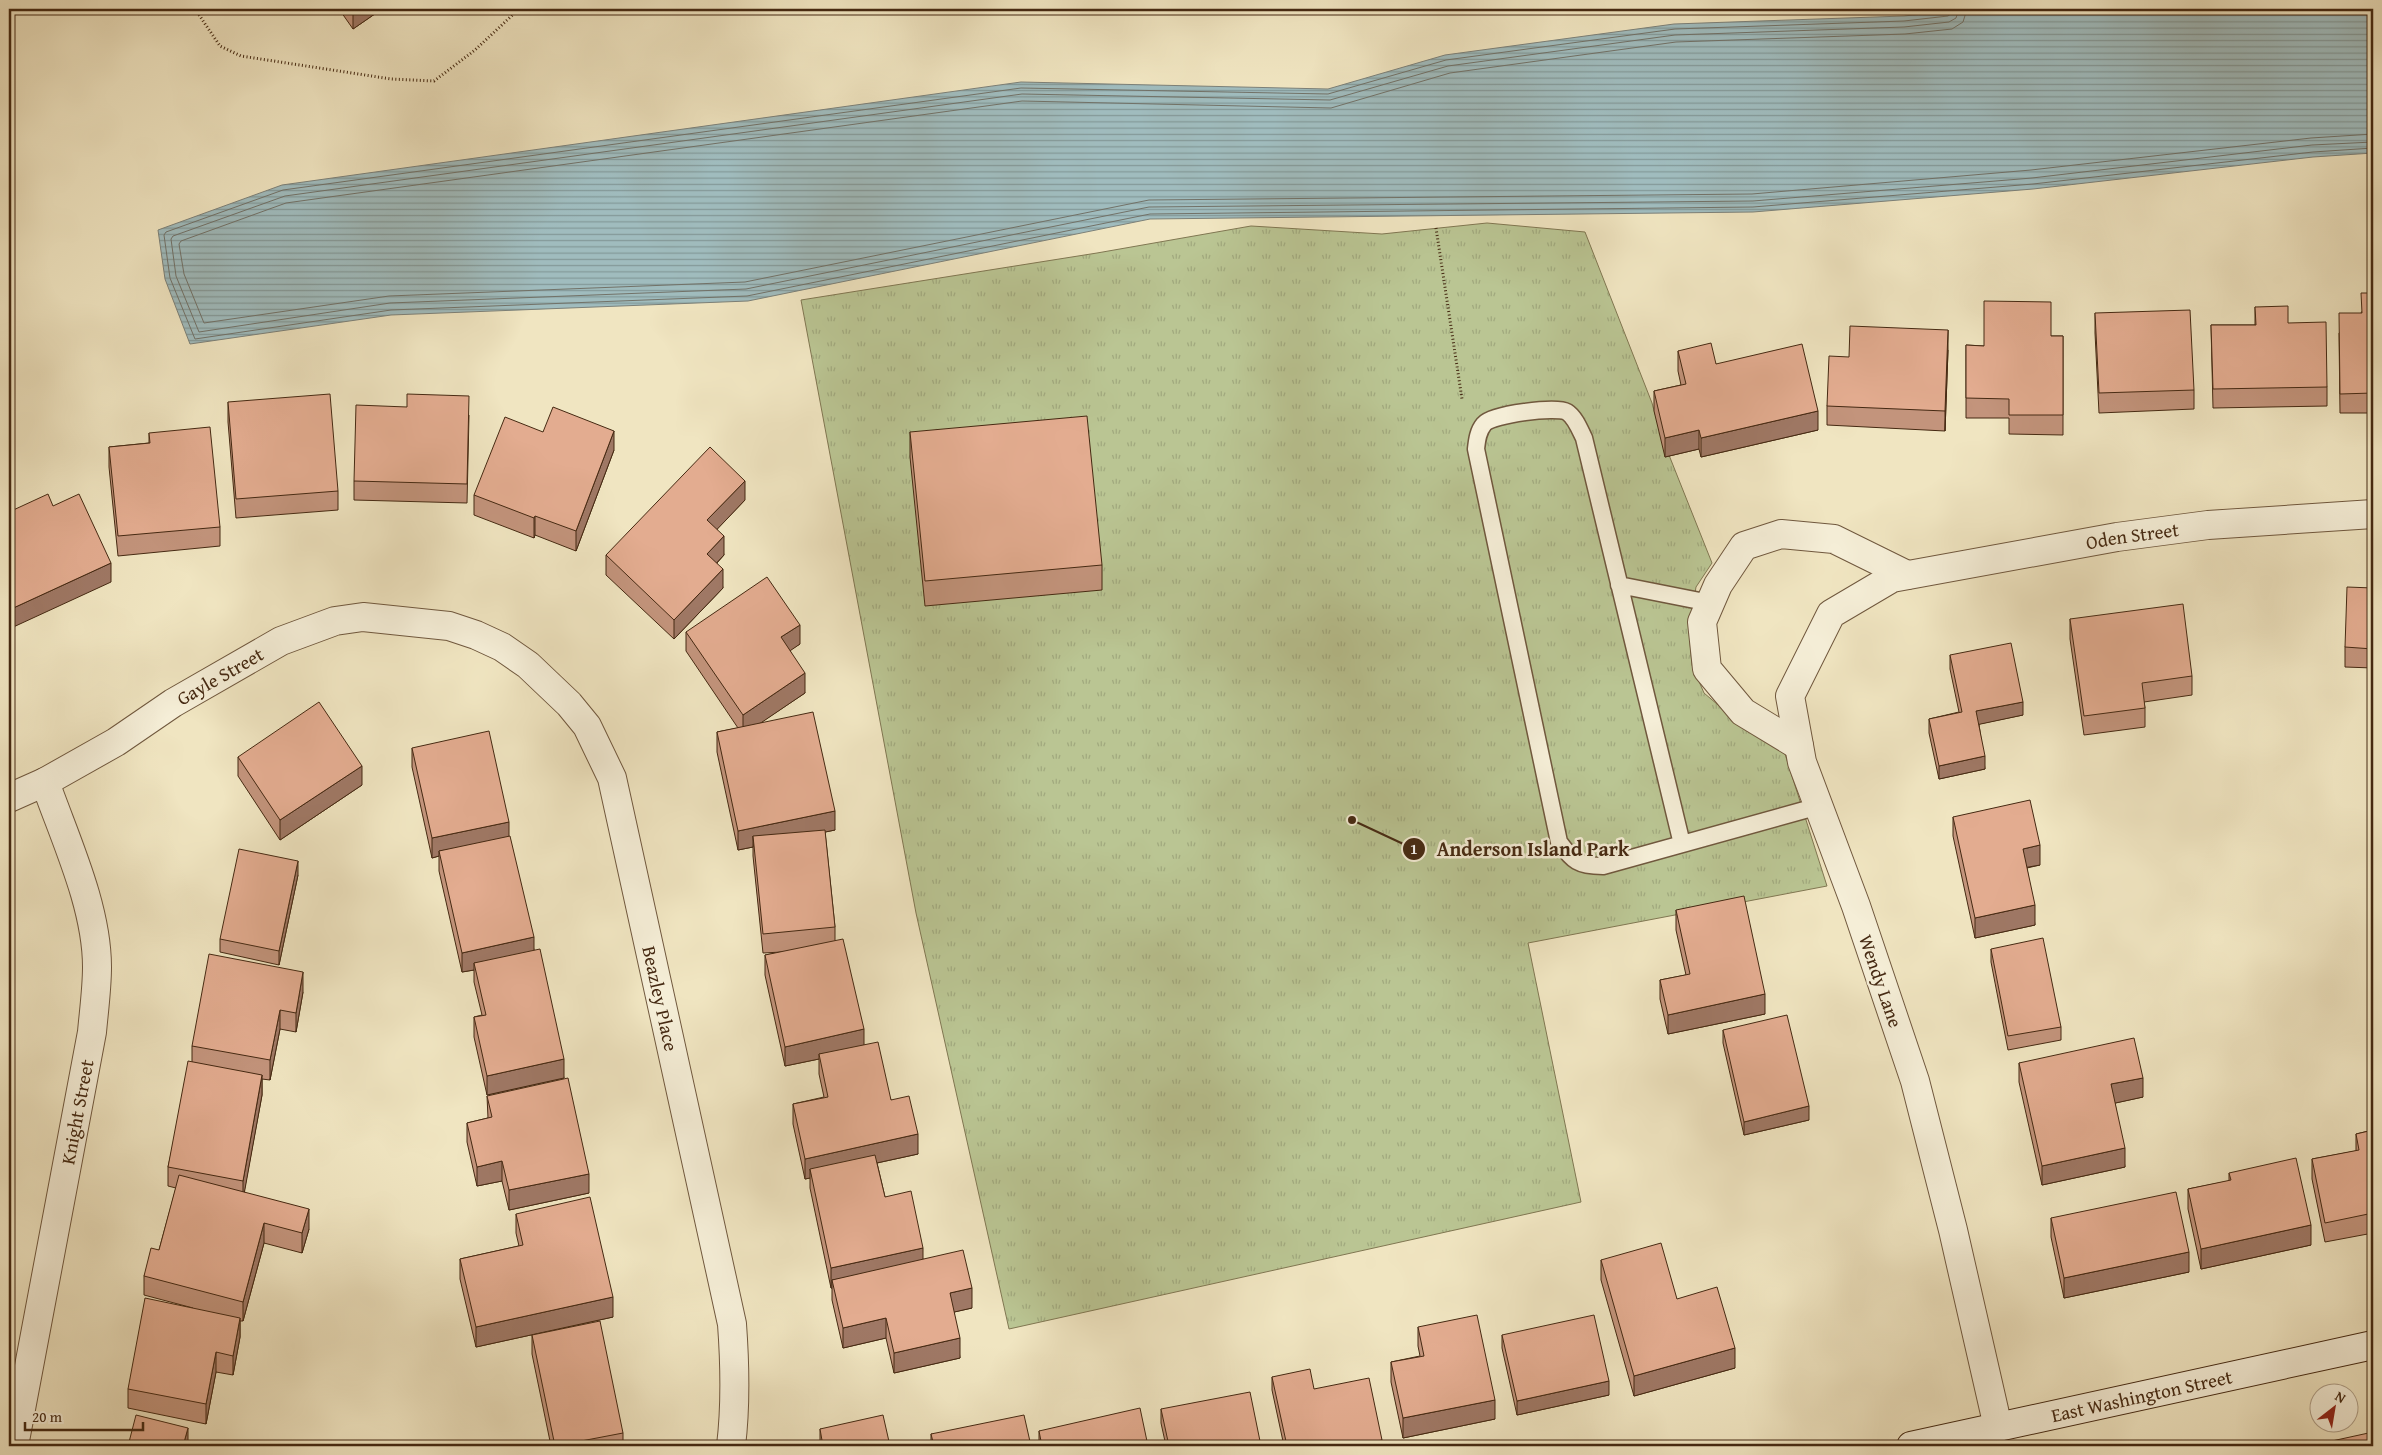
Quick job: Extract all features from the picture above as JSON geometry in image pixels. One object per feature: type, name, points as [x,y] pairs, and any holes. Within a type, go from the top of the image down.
[{"type":"street","name":"Oden Street","points":[[1900,576],[2118,537],[2208,525],[2373,514]]},
{"type":"street","points":[[1799,746],[1743,712],[1707,669],[1702,622],[1718,585],[1744,546],[1781,534],[1834,539],[1900,576]]},
{"type":"street","name":"Wendy Lane","points":[[1900,576],[1831,614],[1790,696],[1802,762],[1856,906],[1915,1081],[1953,1230],[1998,1427]]},
{"type":"street","name":"Gayle Street","points":[[9,798],[45,782],[116,742],[173,703],[281,641],[335,621],[363,617],[448,626]]},
{"type":"street","name":"Beazley Place","points":[[448,626],[476,635],[502,647],[528,665],[569,704],[587,726],[612,778],[732,1324],[735,1365],[735,1411],[731,1446]]},
{"type":"street","name":"Knight Street","points":[[14,1446],[92,1032],[97,966],[94,934],[87,902],[45,782]]},
{"type":"street","name":"East Washington Street","points":[[1911,1446],[2373,1345]]},
{"type":"lane","points":[[1682,844],[1584,438],[1569,413],[1559,409],[1497,416],[1485,423],[1478,435],[1476,449],[1559,842],[1571,858],[1585,866],[1603,866],[1682,844],[1818,806]]},
{"type":"lane","points":[[1620,585],[1710,603]]},
{"type":"path","points":[[195,9],[220,46],[241,56],[391,79],[434,81],[475,50],[519,9]]},
{"type":"path","points":[[1436,228],[1462,399]]},
{"type":"green space","points":[[1487,223],[1585,232],[1652,403],[1661,435],[1712,563],[1696,587],[1689,631],[1692,665],[1704,693],[1744,727],[1785,754],[1827,886],[1528,943],[1581,1202],[1009,1329],[916,913],[801,300],[1097,253],[1251,226],[1382,234]]},
{"type":"water","points":[[1971,9],[2373,9],[2373,153],[2313,157],[2033,189],[1753,212],[1150,219],[748,301],[391,315],[190,344],[165,279],[158,230],[282,185],[1021,82],[1328,89],[1445,55],[1674,24],[1904,16]]},
{"type":"building","points":[[2361,293],[2373,293],[2373,393],[2340,394],[2339,313],[2362,313]]},
{"type":"building","points":[[1984,301],[2051,302],[2051,336],[2063,336],[2063,415],[2009,415],[2009,399],[1966,398],[1966,345],[1984,346]]},
{"type":"building","points":[[2288,306],[2288,323],[2326,322],[2327,387],[2213,389],[2211,325],[2256,325],[2255,307]]},
{"type":"building","points":[[2190,310],[2194,390],[2099,393],[2095,313]]},
{"type":"building","points":[[1850,326],[1948,330],[1945,411],[1827,406],[1829,356],[1849,357]]},
{"type":"building","points":[[1711,343],[1716,364],[1802,344],[1818,411],[1701,438],[1699,430],[1665,438],[1654,391],[1686,384],[1678,351]]},
{"type":"building","points":[[330,394],[338,491],[236,499],[228,402]]},
{"type":"building","points":[[407,394],[469,396],[467,484],[354,481],[356,405],[407,407]]},
{"type":"building","points":[[553,407],[614,431],[576,531],[535,516],[534,518],[474,495],[505,417],[543,432]]},
{"type":"building","points":[[1087,416],[1102,565],[925,581],[910,432]]},
{"type":"building","points":[[210,427],[220,527],[118,536],[109,447],[150,443],[149,433]]},
{"type":"building","points":[[710,447],[745,481],[707,520],[724,536],[707,554],[723,569],[674,620],[606,555]]},
{"type":"building","points":[[48,494],[53,506],[79,494],[111,563],[9,610],[9,512]]},
{"type":"building","points":[[767,577],[800,625],[781,637],[805,673],[743,715],[686,632]]},
{"type":"building","points":[[2347,587],[2373,588],[2373,649],[2345,647]]},
{"type":"building","points":[[2183,604],[2192,676],[2142,683],[2145,708],[2084,716],[2070,619]]},
{"type":"building","points":[[2011,643],[2023,702],[1976,711],[1985,756],[1939,766],[1929,719],[1962,712],[1950,655]]},
{"type":"building","points":[[319,702],[362,766],[280,820],[238,757]]},
{"type":"building","points":[[813,712],[835,811],[738,831],[717,732]]},
{"type":"building","points":[[489,731],[509,822],[432,838],[412,748]]},
{"type":"building","points":[[2030,800],[2040,845],[2023,849],[2035,905],[1975,918],[1953,817]]},
{"type":"building","points":[[825,830],[835,927],[763,934],[753,836]]},
{"type":"building","points":[[510,836],[534,937],[462,953],[439,851]]},
{"type":"building","points":[[239,849],[298,861],[279,951],[220,939]]},
{"type":"building","points":[[1744,896],[1765,994],[1668,1015],[1660,980],[1690,974],[1676,910]]},
{"type":"building","points":[[2043,938],[2061,1027],[2008,1036],[1991,949]]},
{"type":"building","points":[[843,939],[864,1029],[785,1047],[765,955]]},
{"type":"building","points":[[540,949],[564,1059],[487,1076],[474,1017],[486,1015],[474,963]]},
{"type":"building","points":[[209,954],[303,972],[296,1013],[280,1010],[270,1060],[192,1046]]},
{"type":"building","points":[[1787,1015],[1809,1106],[1744,1122],[1723,1030]]},
{"type":"building","points":[[2134,1038],[2143,1078],[2111,1084],[2125,1148],[2042,1166],[2019,1063]]},
{"type":"building","points":[[878,1042],[891,1100],[909,1096],[918,1134],[805,1159],[793,1104],[828,1097],[819,1054]]},
{"type":"building","points":[[188,1061],[262,1075],[243,1181],[168,1167]]},
{"type":"building","points":[[568,1078],[589,1174],[509,1190],[502,1161],[477,1167],[467,1123],[492,1117],[487,1096]]},
{"type":"building","points":[[2373,1130],[2373,1213],[2325,1223],[2312,1159],[2359,1150],[2356,1134]]},
{"type":"building","points":[[875,1155],[885,1197],[911,1191],[923,1248],[831,1268],[810,1169]]},
{"type":"building","points":[[2296,1158],[2311,1225],[2201,1249],[2188,1189],[2231,1180],[2229,1173]]},
{"type":"building","points":[[179,1175],[309,1209],[302,1233],[264,1223],[243,1302],[144,1276],[151,1248],[159,1250]]},
{"type":"building","points":[[2176,1192],[2189,1252],[2064,1278],[2051,1218]]},
{"type":"building","points":[[590,1197],[613,1297],[476,1327],[460,1259],[523,1245],[516,1214]]},
{"type":"building","points":[[1661,1243],[1677,1299],[1717,1287],[1735,1348],[1634,1376],[1601,1260]]},
{"type":"building","points":[[963,1250],[972,1288],[950,1293],[960,1338],[894,1353],[886,1318],[843,1328],[832,1280]]},
{"type":"building","points":[[145,1298],[240,1318],[233,1356],[216,1352],[206,1404],[128,1389]]},
{"type":"building","points":[[1477,1315],[1495,1400],[1403,1418],[1391,1362],[1424,1356],[1418,1327]]},
{"type":"building","points":[[1594,1315],[1609,1381],[1517,1401],[1502,1335]]},
{"type":"building","points":[[600,1321],[623,1433],[555,1446],[532,1335]]},
{"type":"building","points":[[1310,1369],[1314,1389],[1369,1378],[1382,1440],[1350,1446],[1287,1446],[1272,1377]]},
{"type":"building","points":[[1250,1392],[1261,1446],[1169,1446],[1161,1409]]},
{"type":"building","points":[[1140,1408],[1148,1446],[1042,1446],[1039,1431]]},
{"type":"building","points":[[136,1415],[188,1428],[183,1446],[128,1446]]},
{"type":"building","points":[[883,1415],[890,1446],[823,1446],[820,1429]]},
{"type":"building","points":[[1024,1415],[1031,1446],[934,1446],[931,1434]]},
{"type":"building","points":[[2373,1432],[2373,1446],[2309,1446]]},
{"type":"place","name":"Anderson Island Park","points":[[1352,820]]}]
